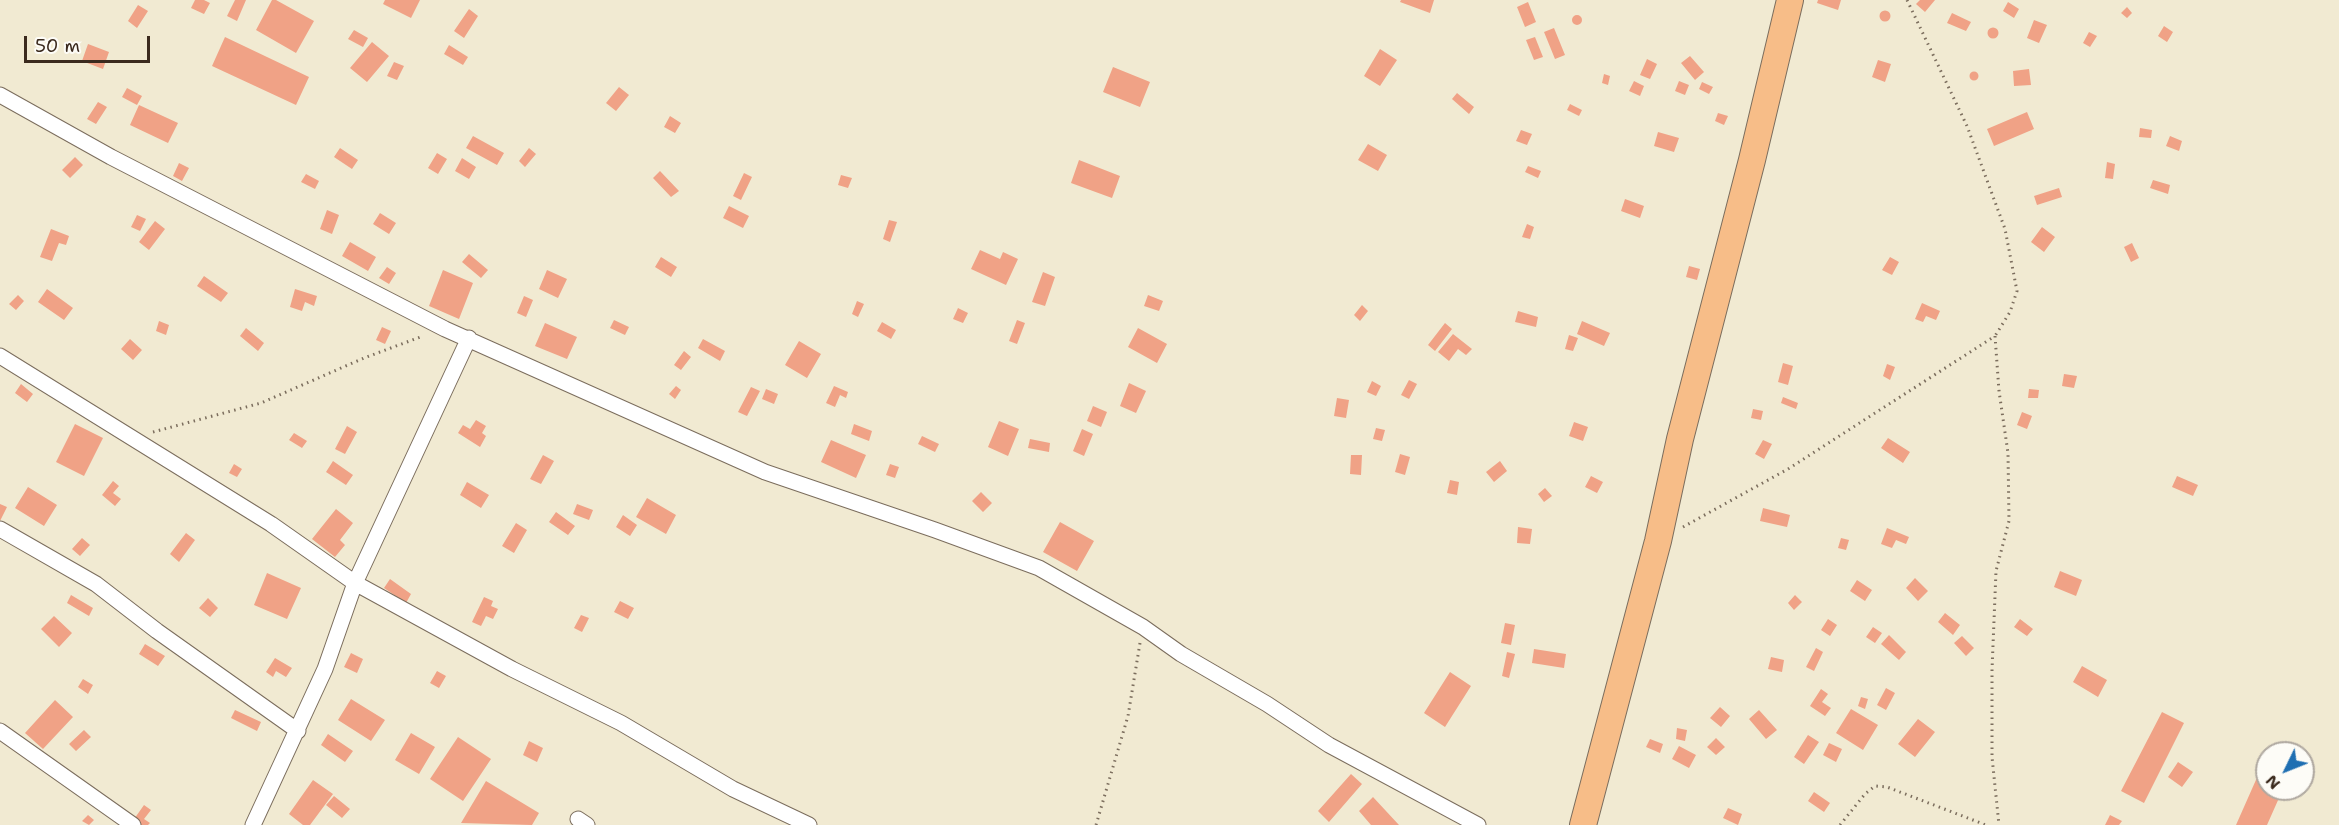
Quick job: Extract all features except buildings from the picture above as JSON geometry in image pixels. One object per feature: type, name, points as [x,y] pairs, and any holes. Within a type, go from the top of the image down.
[{"type":"main road","points":[[1583,825],[1658,541],[1680,439],[1752,160],[1790,0]]},
{"type":"street","points":[[0,95],[111,158],[445,329],[765,472],[1039,568],[1143,627],[1181,654],[1267,704],[1329,745],[1478,825]]},
{"type":"street","points":[[253,825],[325,669],[355,583],[469,338]]},
{"type":"street","points":[[0,356],[271,524],[355,583],[502,664],[621,723],[733,789],[809,825]]},
{"type":"street","points":[[0,530],[96,584],[157,631],[298,731]]},
{"type":"street","points":[[0,730],[133,825]]},
{"type":"path","points":[[1658,541],[1788,469],[1995,336],[2010,312],[2017,291],[2005,230],[1966,126],[1907,0]]},
{"type":"path","points":[[130,438],[261,403],[364,358],[445,329]]},
{"type":"path","points":[[1995,336],[1999,391],[2008,453],[2009,487],[2009,521],[1996,571],[1992,670],[1992,757],[1999,825]]},
{"type":"path","points":[[1096,825],[1128,716],[1143,627]]},
{"type":"path","points":[[1840,825],[1865,794],[1875,786],[1887,787],[1986,825]]}]
